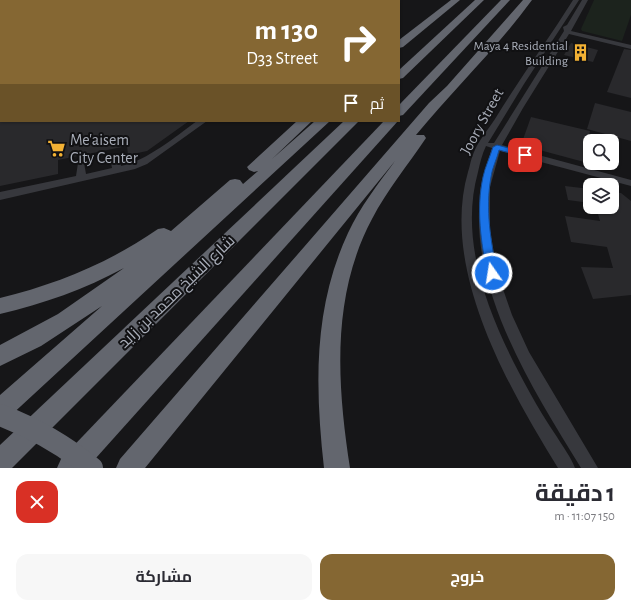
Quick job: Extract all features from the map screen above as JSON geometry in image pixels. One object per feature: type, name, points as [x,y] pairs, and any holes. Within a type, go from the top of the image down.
[{"type":"highway","points":[[400,44],[456,0]]},
{"type":"highway","points":[[400,75],[480,0]]},
{"type":"highway","points":[[400,111],[506,0]]},
{"type":"highway","points":[[129,468],[433,106],[451,89],[528,0]]},
{"type":"highway","points":[[400,51],[423,26]]},
{"type":"highway","points":[[337,468],[328,399],[328,350],[334,308],[344,266],[352,242],[366,216],[440,108],[451,89]]},
{"type":"highway","points":[[0,356],[68,319],[112,289],[233,186],[304,122]]},
{"type":"highway","points":[[0,410],[322,122]]},
{"type":"highway","name":"شارع الشيخ محمد بن زايد","points":[[0,462],[351,122]]},
{"type":"highway","points":[[70,468],[390,122]]},
{"type":"highway","points":[[0,306],[58,289],[103,270],[142,249],[233,186]]},
{"type":"highway","points":[[0,415],[45,436],[92,468]]},
{"type":"street","name":"Joory Street","points":[[567,468],[536,418],[506,361],[482,302],[472,269],[468,244],[466,201],[473,167],[483,144],[526,74],[576,0]]},
{"type":"street","name":"Joory Street","points":[[586,0],[568,32],[537,78],[497,147],[487,176],[483,213],[489,259],[496,286],[518,342],[540,386],[590,468]]},
{"type":"street","points":[[566,16],[569,19],[565,27],[568,32],[631,47]]},
{"type":"street","points":[[0,196],[132,167],[144,162],[202,122]]},
{"type":"street","points":[[483,144],[553,158],[628,183]]},
{"type":"street","points":[[115,157],[117,171]]},
{"type":"street","points":[[81,165],[81,179]]},
{"type":"shaded area","points":[[594,0],[631,0],[631,15],[622,41],[582,31],[581,29]]},
{"type":"building","name":"Maya 4 Residential Building","points":[[571,43],[598,50],[593,62],[564,55]]},
{"type":"building","points":[[624,49],[631,50],[631,98],[607,92]]},
{"type":"building","points":[[595,103],[631,112],[631,141],[619,138],[619,134],[605,134],[587,129]]},
{"type":"building","points":[[531,117],[590,131],[589,134],[583,134],[583,162],[521,145]]},
{"type":"building","name":"Me'aisem City Center","points":[[0,122],[188,122],[147,151],[128,155],[127,146],[58,160],[58,174],[0,186]]},
{"type":"building","points":[[565,186],[583,188],[583,202],[568,200]]},
{"type":"building","points":[[619,193],[631,201],[631,295],[593,299],[581,267],[613,268],[607,247],[571,242],[565,216],[600,221],[598,214],[619,214]]},
{"type":"place","name":"Maya 4 Residential Building","points":[[581,52]]},
{"type":"place","name":"Me'aisem City Center","points":[[57,148]]},
{"type":"route","points":[[492,273],[485,235],[483,213],[487,176],[497,147],[525,155]]}]
